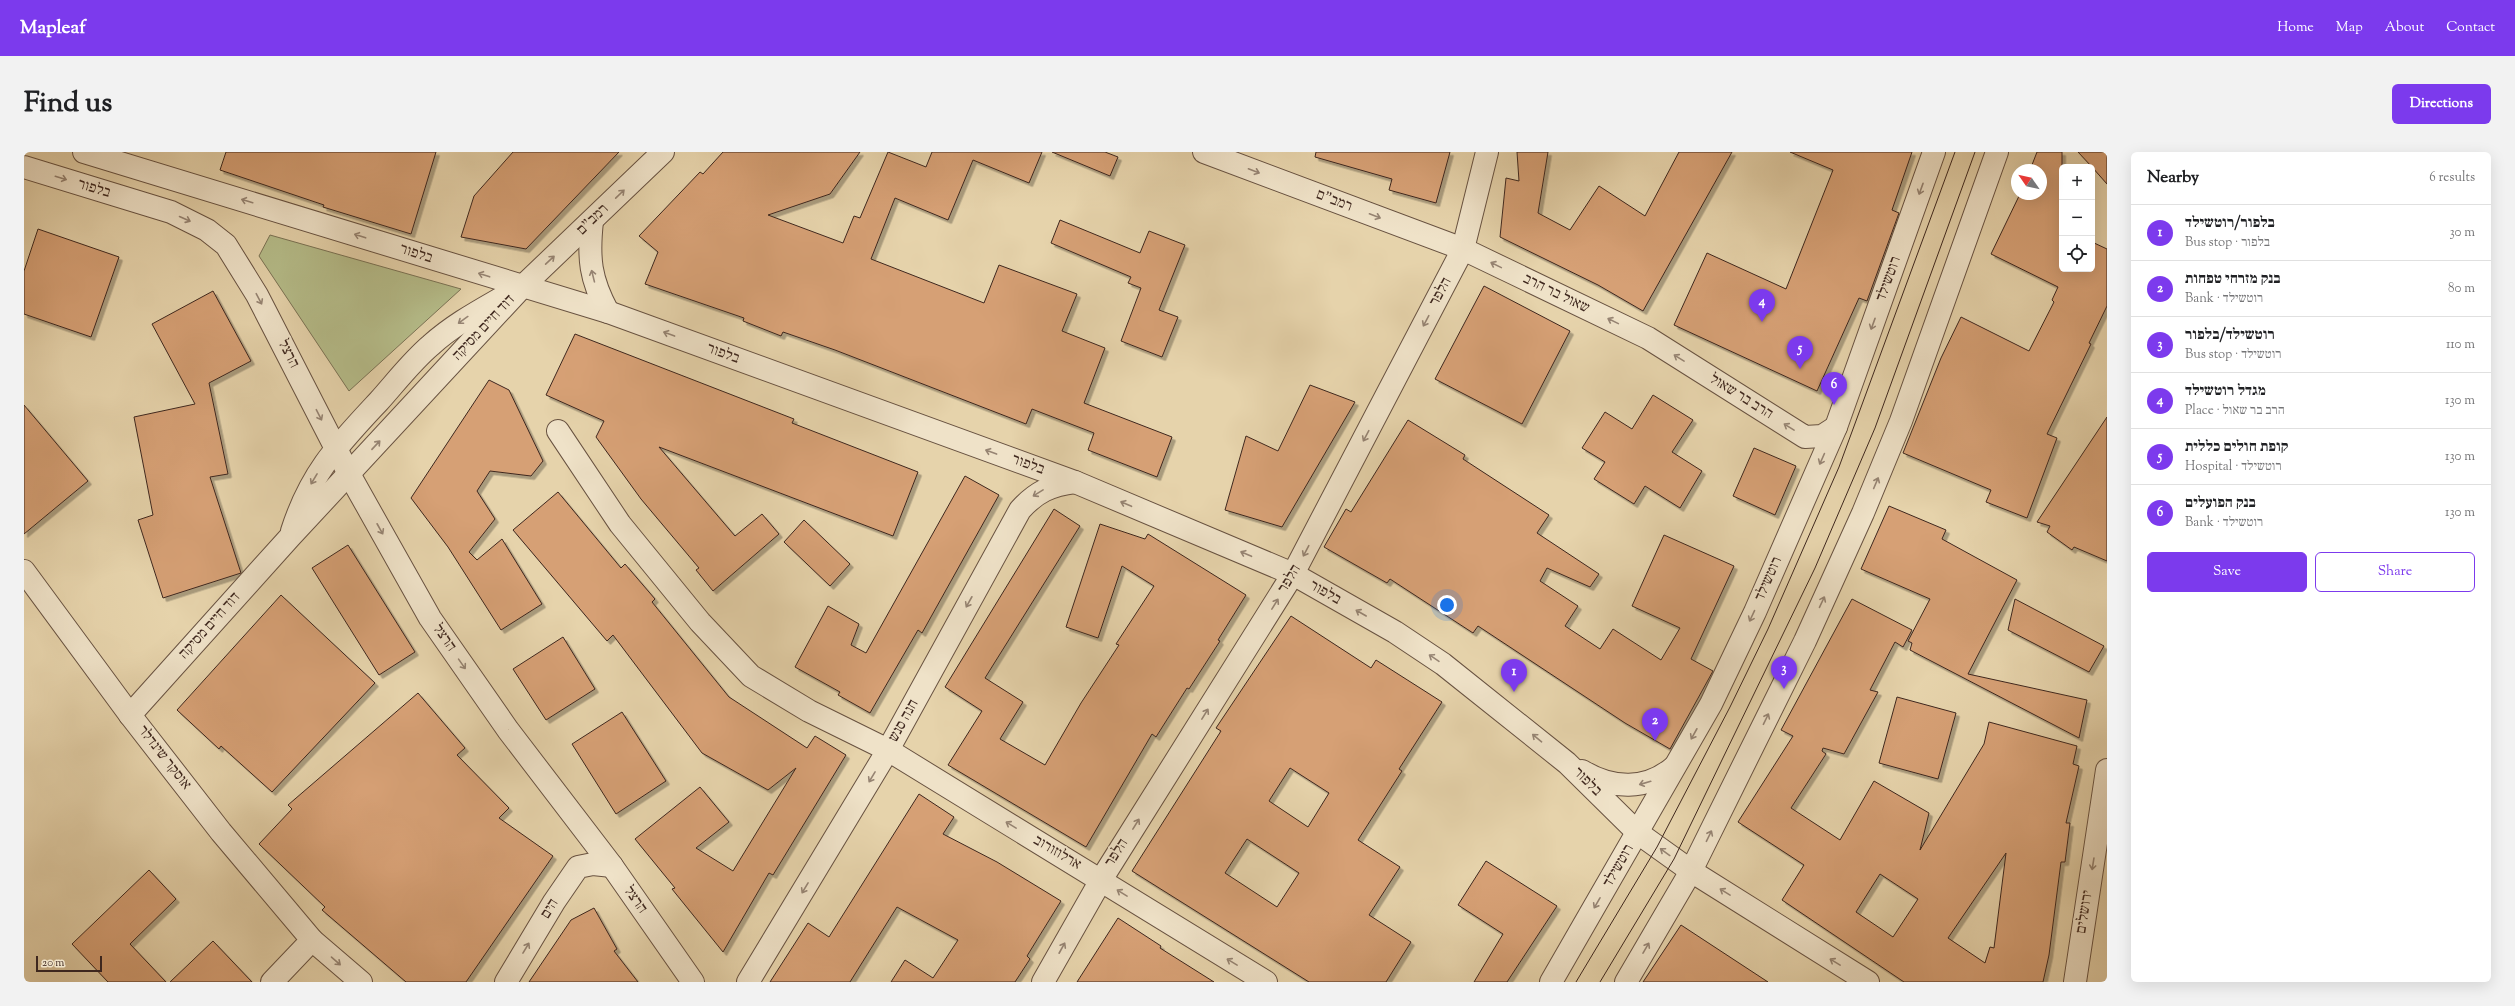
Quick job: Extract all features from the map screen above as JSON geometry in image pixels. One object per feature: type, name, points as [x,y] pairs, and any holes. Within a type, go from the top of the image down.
[{"type":"street","name":"בלפור","points":[[84,152],[522,287],[608,312],[1075,482],[1293,574],[1395,632],[1443,664],[1567,763],[1638,833],[1692,871],[1868,982]]},
{"type":"street","name":"רמב\"ם","points":[[522,287],[663,152]]},
{"type":"street","name":"רמב\"ם","points":[[1204,152],[1463,249]]},
{"type":"street","name":"הלפר","points":[[1043,982],[1101,880],[1293,574],[1463,249],[1487,152]]},
{"type":"street","name":"רוטשילד","points":[[1551,982],[1711,704],[1751,619],[1836,427],[1934,152]]},
{"type":"street","points":[[1626,982],[1692,871],[1805,640],[1882,470],[1998,152]]},
{"type":"street","name":"בלפור","points":[[24,167],[171,212],[194,223],[226,245],[241,265]]},
{"type":"street","points":[[592,221],[589,253],[592,274],[597,292],[608,312]]},
{"type":"street","name":"שאול בר הרב","points":[[1463,249],[1648,338]]},
{"type":"street","name":"הרצל","points":[[241,265],[349,474],[430,618],[508,730],[612,866],[693,982]]},
{"type":"street","name":"דוד חיים מסיקה","points":[[290,537],[302,501],[315,476],[336,447],[430,345],[468,317],[522,287]]},
{"type":"street","name":"דוד חיים מסיקה","points":[[130,715],[290,537],[522,287]]},
{"type":"street","name":"הרב בר שאול","points":[[1648,338],[1805,437],[1822,436],[1836,427]]},
{"type":"street","name":"ארלוזורוב","points":[[558,430],[620,524],[700,622],[751,676],[809,711],[888,750],[1266,982]]},
{"type":"street","name":"חנה סנש","points":[[748,982],[888,750],[1020,510],[1030,498],[1044,490],[1056,485],[1075,482]]},
{"type":"street","name":"אוסקר שינדלר","points":[[24,571],[130,715],[221,832],[312,940],[361,982]]},
{"type":"street","points":[[1567,763],[1595,779],[1616,785],[1632,786],[1663,776],[1678,763]]},
{"type":"street","name":"ירושלים","points":[[2074,982],[2107,770]]},
{"type":"street","name":"הים","points":[[506,982],[554,902],[578,867],[593,864],[612,866]]},
{"type":"street","points":[[272,982],[312,940]]},
{"type":"green space","points":[[270,235],[461,289],[349,391],[259,256]]},
{"type":"building","points":[[226,152],[436,152],[411,234],[323,207],[324,205],[220,170]]},
{"type":"building","points":[[513,152],[619,152],[526,249],[461,237],[474,196]]},
{"type":"building","points":[[723,152],[860,152],[830,194],[768,215],[843,243],[854,216],[860,218],[888,152],[926,167],[932,152],[1042,152],[1029,183],[973,160],[948,220],[895,198],[871,259],[984,303],[999,265],[1077,294],[1062,331],[1105,348],[1084,403],[1172,437],[1157,477],[1088,450],[1094,433],[1032,409],[1026,424],[835,350],[783,332],[781,336],[743,321],[744,318],[645,284],[658,252],[639,236],[700,172],[703,174]]},
{"type":"building","points":[[1052,152],[1105,152],[1118,157],[1110,176]]},
{"type":"building","points":[[1316,152],[1450,152],[1436,203],[1389,190],[1392,179],[1315,157]]},
{"type":"building","points":[[1517,152],[1548,152],[1538,213],[1570,230],[1599,186],[1645,216],[1679,152],[1732,152],[1643,311],[1598,285],[1500,237],[1506,178],[1519,181]]},
{"type":"building","points":[[1790,152],[1912,152],[1892,210],[1899,213],[1867,301],[1859,298],[1817,391],[1674,325],[1707,253],[1786,289],[1833,170]]},
{"type":"building","points":[[2037,152],[2062,152],[2062,164],[2059,164],[2059,272],[2095,272],[2095,243],[2107,249],[2107,306],[2089,343],[2091,344],[2047,434],[2057,438],[2027,518],[1986,502],[1991,490],[1903,453],[1941,358],[1961,317],[2029,351],[2054,302],[2052,300],[2058,287],[1991,254],[2017,200],[2047,200],[2047,164],[2032,164]]},
{"type":"building","points":[[2078,152],[2107,152],[2107,184],[2095,170],[2095,164],[2089,164]]},
{"type":"building","points":[[1060,220],[1140,253],[1149,231],[1185,245],[1159,310],[1178,317],[1162,357],[1121,341],[1141,288],[1128,283],[1131,277],[1051,243]]},
{"type":"building","points":[[38,229],[119,257],[91,337],[24,314],[24,271]]},
{"type":"building","points":[[1484,286],[1570,331],[1522,424],[1435,379]]},
{"type":"building","points":[[213,291],[251,361],[209,383],[228,474],[210,477],[241,573],[163,598],[138,520],[153,515],[134,417],[195,404],[152,324]]},
{"type":"building","points":[[575,334],[794,419],[792,423],[918,472],[893,536],[659,447],[735,536],[762,514],[779,534],[713,591],[696,570],[699,568],[641,499],[596,437],[604,421],[546,395]]},
{"type":"building","points":[[489,380],[509,390],[543,461],[531,476],[490,471],[477,491],[495,519],[469,552],[477,560],[502,539],[542,604],[501,630],[448,547],[411,498]]},
{"type":"building","points":[[1310,385],[1355,402],[1282,527],[1225,510],[1246,436],[1278,451]]},
{"type":"building","points":[[1653,395],[1693,420],[1672,452],[1702,471],[1680,508],[1645,486],[1634,504],[1594,479],[1605,462],[1582,448],[1605,412],[1632,429]]},
{"type":"building","points":[[24,405],[88,481],[24,534]]},
{"type":"building","points":[[2107,417],[2107,561],[2074,547],[2072,550],[2047,532],[2050,526],[2037,522]]},
{"type":"building","points":[[1408,420],[1465,455],[1463,459],[1549,515],[1537,533],[1599,574],[1590,587],[1547,568],[1540,581],[1578,606],[1565,626],[1600,649],[1613,629],[1661,660],[1680,628],[1632,606],[1664,535],[1734,566],[1691,659],[1713,671],[1670,749],[1625,723],[1478,626],[1473,633],[1390,579],[1387,583],[1324,547],[1346,509],[1351,512]]},
{"type":"building","points":[[1754,448],[1796,466],[1775,515],[1733,496]]},
{"type":"building","points":[[965,476],[999,495],[922,633],[918,630],[870,713],[838,695],[840,692],[795,667],[828,606],[859,624],[851,645],[866,653]]},
{"type":"building","points":[[558,492],[621,568],[625,564],[655,599],[652,602],[729,697],[807,748],[815,736],[846,755],[773,875],[769,873],[723,952],[672,889],[675,888],[635,839],[700,787],[729,822],[696,848],[733,871],[796,768],[768,790],[702,753],[613,635],[607,641],[513,530]]},
{"type":"building","points":[[1889,506],[1946,530],[1942,539],[2017,580],[1968,674],[2087,700],[2079,738],[1910,650],[1912,643],[1908,641],[1930,599],[1861,569]]},
{"type":"building","points":[[1054,509],[1080,526],[985,678],[1023,702],[1000,739],[1045,765],[1081,703],[1119,645],[1116,644],[1154,586],[1122,566],[1098,638],[1066,627],[1100,524],[1145,539],[1148,534],[1246,595],[1218,640],[1220,641],[1189,689],[1187,688],[1156,737],[1152,734],[1086,847],[948,765],[982,711],[945,687]]},
{"type":"building","points":[[804,520],[850,564],[830,586],[784,542]]},
{"type":"building","points":[[348,545],[415,652],[379,675],[312,568]]},
{"type":"building","points":[[281,595],[375,683],[272,792],[221,746],[219,749],[177,710]]},
{"type":"building","points":[[1852,599],[1912,630],[1903,647],[1895,642],[1870,690],[1878,692],[1844,754],[1823,748],[1822,751],[1826,754],[1791,808],[1840,840],[1874,781],[1929,813],[1920,850],[1984,744],[1989,722],[2077,746],[2073,764],[2079,766],[2066,823],[2070,823],[2065,862],[2061,862],[2049,955],[2043,982],[1904,982],[1782,900],[1804,865],[1738,822],[1793,736],[1781,730]],"holes":[[[2006,853],[1994,948],[1990,947],[1985,963],[1948,938]],[[1880,874],[1918,899],[1893,937],[1856,912]]]},
{"type":"building","points":[[2015,599],[2104,646],[2089,672],[2008,630]]},
{"type":"building","points":[[1291,616],[1371,668],[1376,660],[1442,702],[1399,769],[1402,771],[1358,840],[1400,867],[1369,915],[1411,942],[1386,982],[1309,982],[1132,871],[1221,731],[1216,728]],"holes":[[[1290,768],[1329,793],[1308,827],[1269,801]],[[1247,839],[1299,873],[1277,907],[1225,873]]]},
{"type":"building","points":[[563,637],[595,689],[546,720],[513,669]]},
{"type":"building","points":[[418,693],[465,748],[457,755],[509,808],[499,818],[553,856],[466,982],[406,982],[322,910],[325,907],[259,844],[292,809],[288,805]]},
{"type":"building","points":[[1897,697],[1956,713],[1938,779],[1879,763]]},
{"type":"building","points":[[622,712],[666,781],[616,814],[572,744]]},
{"type":"building","points":[[919,794],[954,817],[943,834],[997,862],[1061,901],[1027,956],[1030,959],[1015,982],[891,982],[905,960],[933,978],[958,940],[897,907],[850,982],[770,982],[808,923],[829,937]]},
{"type":"building","points":[[1486,861],[1557,906],[1507,982],[1474,982],[1503,934],[1458,905]]},
{"type":"building","points":[[149,870],[176,899],[130,944],[166,982],[108,982],[72,944]]},
{"type":"building","points":[[594,908],[617,949],[614,951],[638,982],[529,982],[571,920]]},
{"type":"building","points":[[1118,918],[1161,946],[1160,948],[1214,982],[1077,982]]},
{"type":"building","points":[[1681,925],[1768,982],[1643,982]]},
{"type":"building","points":[[213,941],[252,982],[170,982]]},
{"type":"tram line","points":[[1576,982],[1657,847],[1730,707],[1768,629],[1839,467],[1955,152]]},
{"type":"tram line","points":[[1600,982],[1674,859],[1815,568],[1875,428],[1975,152]]},
{"type":"place","name":"מגדל רוטשילד","points":[[1762,322]]},
{"type":"place","name":"קופת חולים כללית","points":[[1800,369]]},
{"type":"place","name":"בנק הפועלים","points":[[1834,405]]},
{"type":"place","name":"רוטשילד/בלפור","points":[[1784,689]]},
{"type":"place","name":"בלפור/רוטשילד","points":[[1514,692]]},
{"type":"place","name":"בנק מזרחי טפחות","points":[[1655,741]]}]
